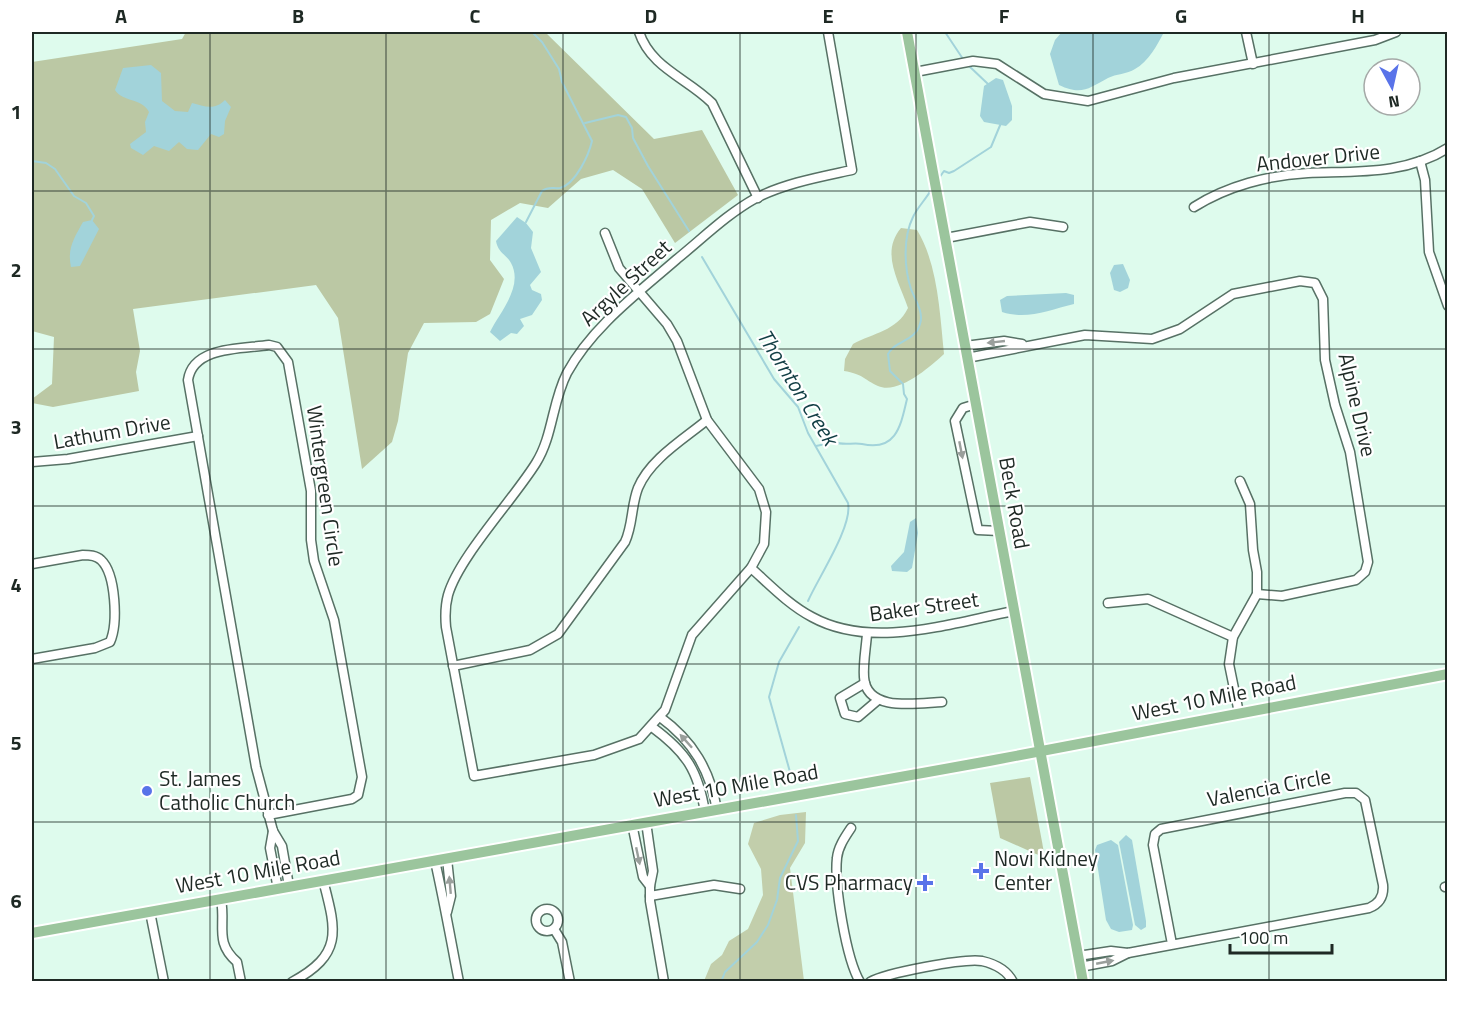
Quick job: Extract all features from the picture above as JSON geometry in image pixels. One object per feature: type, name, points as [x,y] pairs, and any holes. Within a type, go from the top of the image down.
[{"type":"main road","name":"Beck Road","points":[[907,32],[1083,981]]},
{"type":"main road","name":"West 10 Mile Road","points":[[32,933],[1040,751],[1448,674]]},
{"type":"street","points":[[639,32],[642,42],[657,62],[702,92],[712,103],[758,198]]},
{"type":"street","name":"Argyle Street","points":[[652,726],[639,739],[609,752],[474,776],[446,618],[451,588],[537,462],[551,427],[567,374],[586,345],[610,318],[732,213],[758,198],[801,182],[852,170],[828,32]]},
{"type":"street","points":[[1246,32],[1253,64]]},
{"type":"street","points":[[915,72],[973,61],[997,64],[1044,94],[1088,102],[1146,84],[1375,40],[1396,32]]},
{"type":"street","name":"Andover Drive","points":[[1194,207],[1223,190],[1306,173],[1368,173],[1420,161],[1448,148]]},
{"type":"street","points":[[1420,161],[1425,180],[1429,252],[1447,301]]},
{"type":"street","points":[[946,238],[1030,222],[1063,227]]},
{"type":"street","points":[[605,233],[619,268],[667,324],[677,341],[707,420],[750,475],[763,499],[766,512],[764,544],[751,568],[692,635],[681,660],[671,698],[652,726],[673,743],[693,767],[705,812]]},
{"type":"street","name":"Alpine Drive","points":[[966,352],[1004,341],[1026,344],[1091,334],[1152,339],[1180,329],[1233,294],[1300,281],[1312,281],[1318,286],[1323,299],[1325,360],[1335,405],[1350,452],[1368,562],[1365,572],[1356,580],[1282,596],[1257,594]]},
{"type":"street","name":"Wintergreen Circle","points":[[268,815],[352,799],[358,795],[362,777],[336,630],[330,603],[314,561],[310,480],[288,362],[284,353],[277,347],[269,345],[214,354],[196,361],[190,369],[189,381],[256,766],[268,815],[273,831],[270,848],[284,887]]},
{"type":"street","points":[[976,404],[963,408],[955,421],[978,530],[999,531]]},
{"type":"street","points":[[453,666],[530,650],[558,634],[625,542],[630,531],[638,488],[645,476],[658,461],[707,420]]},
{"type":"street","name":"Lathum Drive","points":[[32,462],[68,459],[198,436]]},
{"type":"street","points":[[1239,713],[1229,664],[1233,637],[1257,594],[1250,504],[1240,481]]},
{"type":"street","points":[[32,564],[83,555],[91,555],[100,560],[106,569],[116,617],[115,631],[110,642],[95,648],[32,659]]},
{"type":"street","name":"Baker Street","points":[[751,568],[784,598],[812,617],[829,626],[867,634],[900,632],[1014,611]]},
{"type":"street","points":[[1108,603],[1148,599],[1233,637]]},
{"type":"street","points":[[867,634],[865,682],[878,700],[891,703],[942,702]]},
{"type":"street","points":[[865,682],[840,698],[845,714],[858,717],[878,700]]},
{"type":"street","points":[[660,717],[679,733],[703,763],[710,780],[717,810]]},
{"type":"street","points":[[693,767],[703,763]]},
{"type":"street","name":"Valencia Circle","points":[[1079,962],[1111,951],[1128,953],[1172,945],[1376,905],[1383,894],[1383,885],[1365,800],[1356,793],[1345,792],[1161,829],[1155,834],[1153,845],[1172,945]]},
{"type":"street","points":[[646,822],[654,871],[650,891]]},
{"type":"street","points":[[632,824],[643,877],[650,891],[664,981]]},
{"type":"street","points":[[851,828],[839,849],[837,870],[849,952],[860,981]]},
{"type":"street","points":[[441,860],[442,898],[447,912],[459,981]]},
{"type":"street","points":[[292,981],[305,974],[331,948],[334,938],[323,880]]},
{"type":"street","points":[[650,891],[714,885],[740,889]]},
{"type":"street","points":[[221,899],[223,943],[230,956],[237,962],[241,981]]},
{"type":"street","points":[[150,912],[164,981]]},
{"type":"street","points":[[554,929],[562,942],[570,981]]},
{"type":"street","points":[[870,981],[950,964],[982,961],[1000,968],[1013,981]]},
{"type":"green space","points":[[186,32],[545,32],[654,139],[702,130],[738,195],[675,243],[642,189],[613,170],[581,179],[548,208],[520,203],[491,220],[490,260],[504,279],[490,314],[476,322],[424,323],[408,353],[398,421],[392,442],[362,469],[338,318],[316,285],[133,309],[140,351],[136,372],[139,391],[53,407],[32,403],[32,399],[52,384],[54,337],[32,331],[32,62],[182,39]]},
{"type":"green space","points":[[901,228],[917,230],[930,258],[937,290],[944,354],[913,378],[895,387],[886,388],[844,371],[845,359],[853,344],[891,327],[898,322],[908,308],[896,277],[892,257],[892,247]]},
{"type":"green space","points":[[1030,777],[1045,858],[1000,838],[990,783]]},
{"type":"green space","points":[[806,812],[805,843],[790,868],[804,981],[704,981],[711,964],[722,955],[729,941],[748,929],[763,895],[761,869],[748,844],[754,823],[780,815]]},
{"type":"water","points":[[1062,32],[1164,32],[1140,66],[1090,88],[1074,90],[1059,85],[1050,54],[1055,40]]},
{"type":"water","points":[[151,65],[161,73],[162,101],[175,111],[188,112],[192,103],[213,107],[225,100],[231,107],[225,121],[224,134],[219,137],[211,134],[198,150],[187,149],[179,142],[169,151],[154,146],[143,155],[131,148],[130,144],[146,132],[145,122],[149,112],[142,104],[122,97],[115,90],[123,68]]},
{"type":"water","points":[[996,78],[1003,80],[1012,106],[1012,120],[1006,126],[984,122],[980,116],[984,86]]},
{"type":"water","points":[[517,217],[533,232],[531,248],[541,272],[530,285],[532,290],[541,294],[542,300],[532,315],[520,319],[524,326],[517,334],[511,333],[500,341],[490,332],[509,299],[514,272],[511,263],[496,241]]},
{"type":"water","points":[[92,220],[99,229],[80,266],[71,267],[70,255],[74,239],[83,222]]},
{"type":"water","points":[[1123,264],[1130,280],[1128,288],[1120,292],[1114,290],[1110,273],[1114,265]]},
{"type":"water","points":[[1066,293],[1074,295],[1074,304],[1029,315],[1002,312],[1000,300],[1007,296]]},
{"type":"water","points":[[916,518],[918,533],[912,568],[907,572],[892,571],[891,566],[904,552],[910,522]]},
{"type":"water","points":[[1126,835],[1132,840],[1146,921],[1146,927],[1141,930],[1135,925],[1119,842]]},
{"type":"water","points":[[1111,840],[1118,845],[1132,930],[1119,932],[1111,929],[1106,920],[1095,850],[1097,845]]},
{"type":"waterway","points":[[526,222],[542,191],[560,188],[576,175],[585,161],[592,141],[562,82],[559,69],[542,42],[532,32]]},
{"type":"waterway","points":[[945,32],[963,59]]},
{"type":"waterway","points":[[969,66],[988,84]]},
{"type":"waterway","name":"Thornton Creek","points":[[585,123],[618,115],[626,117],[632,128],[633,138],[648,166],[689,231]]},
{"type":"waterway","points":[[939,178],[944,171],[949,173],[954,171],[991,147],[1001,123]]},
{"type":"waterway","points":[[32,161],[46,163],[55,169],[74,196],[86,203],[94,216],[92,220]]},
{"type":"waterway","points":[[816,446],[835,442],[883,444],[890,440],[899,426],[907,399],[903,384],[890,371],[888,354],[895,346],[910,338],[920,324],[920,311],[907,272],[906,243],[913,217],[931,190]]},
{"type":"waterway","name":"Thornton Creek","points":[[702,257],[774,379],[798,407],[808,433],[848,503],[848,513],[840,538],[808,601]]},
{"type":"waterway","name":"Thornton Creek","points":[[790,772],[769,697],[779,662],[799,627]]},
{"type":"waterway","name":"Thornton Creek","points":[[721,982],[725,972],[757,942],[768,925],[777,900],[780,878],[798,841],[796,815]]},
{"type":"place","name":"St. James Catholic Church","points":[[147,791]]},
{"type":"place","name":"Novi Kidney Center","points":[[981,871]]},
{"type":"place","name":"CVS Pharmacy","points":[[925,883]]}]
